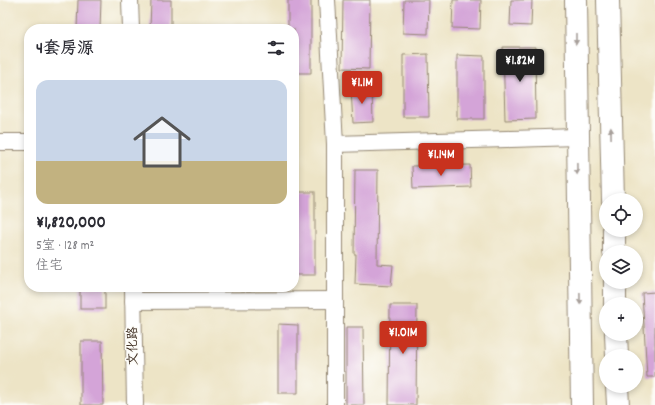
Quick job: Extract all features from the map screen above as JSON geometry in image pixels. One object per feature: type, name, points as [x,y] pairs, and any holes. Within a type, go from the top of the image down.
[{"type":"highway","points":[[576,0],[582,405]]},
{"type":"highway","points":[[608,0],[613,193]]},
{"type":"highway","points":[[618,393],[618,405]]},
{"type":"street","points":[[130,0],[130,24]]},
{"type":"street","points":[[327,0],[335,144],[335,405]]},
{"type":"street","points":[[335,144],[577,138]]},
{"type":"street","points":[[0,142],[24,142]]},
{"type":"street","points":[[133,294],[335,300]]},
{"type":"street","name":"文化路","points":[[133,294],[135,405]]},
{"type":"building","points":[[78,0],[101,0],[100,24],[77,24]]},
{"type":"building","points":[[151,0],[171,0],[171,24],[150,24]]},
{"type":"building","points":[[288,0],[311,0],[311,73],[299,73],[299,24],[288,24]]},
{"type":"building","points":[[343,0],[370,0],[369,69],[342,68]]},
{"type":"building","points":[[404,0],[429,0],[428,34],[403,33]]},
{"type":"building","points":[[453,0],[481,0],[480,29],[452,28]]},
{"type":"building","points":[[511,0],[532,0],[531,26],[510,25]]},
{"type":"building","points":[[503,47],[535,47],[536,119],[505,120]]},
{"type":"building","points":[[428,54],[429,117],[403,117],[403,55]]},
{"type":"building","points":[[457,55],[484,56],[484,119],[457,119]]},
{"type":"building","points":[[372,88],[373,122],[353,123],[351,89]]},
{"type":"building","points":[[470,165],[471,187],[413,189],[412,166]]},
{"type":"building","points":[[355,170],[378,170],[377,264],[393,265],[391,286],[355,284]]},
{"type":"building","points":[[299,192],[315,192],[315,275],[299,275]]},
{"type":"building","points":[[80,292],[105,292],[105,309],[80,309]]},
{"type":"building","points":[[655,292],[655,377],[647,377],[642,293]]},
{"type":"building","points":[[390,305],[417,305],[416,405],[389,405]]},
{"type":"building","points":[[278,324],[298,325],[298,393],[278,393]]},
{"type":"building","points":[[346,327],[363,327],[364,405],[346,405]]},
{"type":"building","points":[[81,341],[102,341],[103,405],[81,405]]}]
